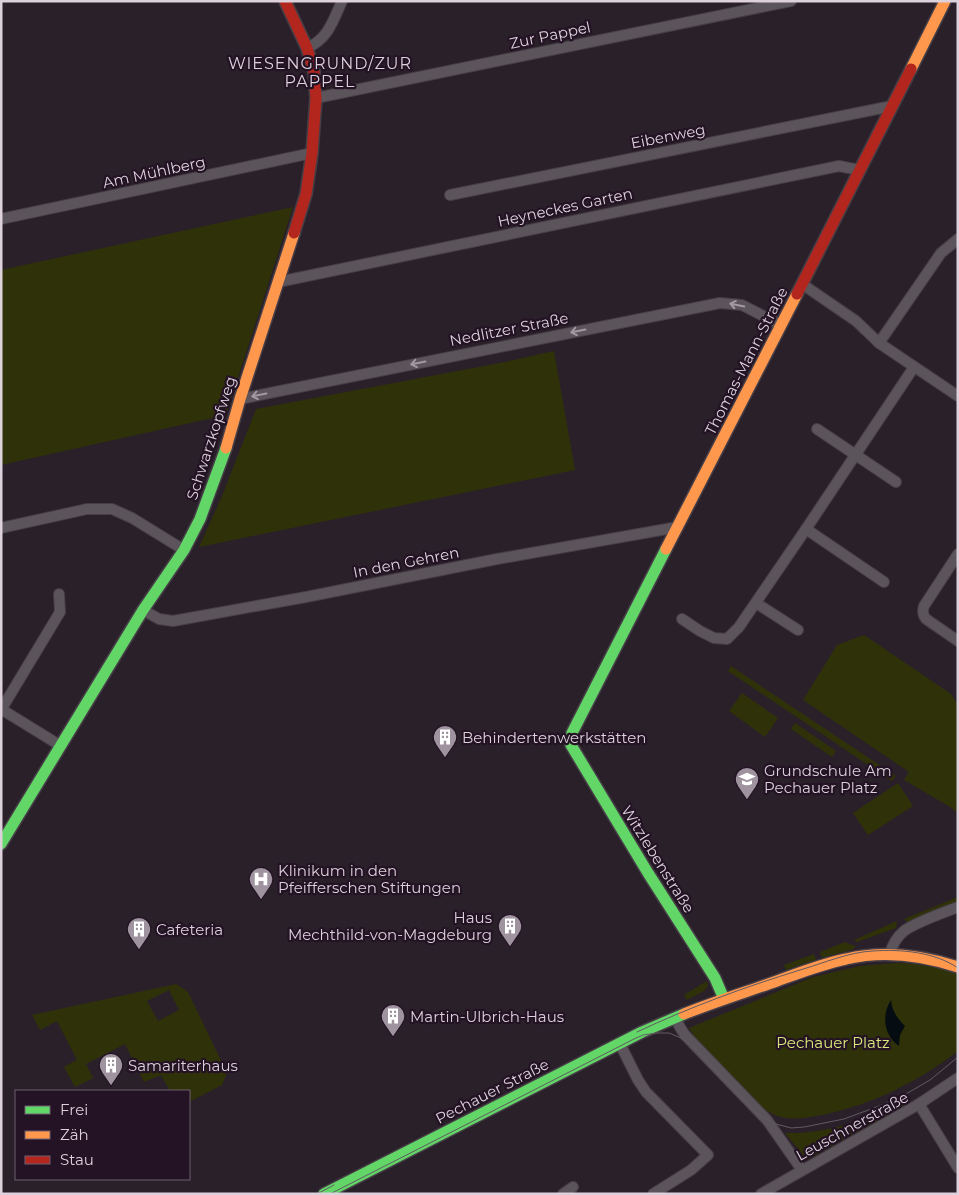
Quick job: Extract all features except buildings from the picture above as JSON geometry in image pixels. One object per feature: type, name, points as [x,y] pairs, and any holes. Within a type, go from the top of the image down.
[{"type":"street","name":"Schwarzkopfweg","points":[[1,844],[143,610],[184,550],[200,519],[228,441],[306,194],[312,153],[316,98],[314,72],[307,48],[286,1]]},
{"type":"street","points":[[307,48],[317,44],[328,33],[342,1]]},
{"type":"street","name":"Zur Pappel","points":[[316,98],[791,1]]},
{"type":"street","name":"Thomas-Mann-Straße","points":[[572,734],[945,1]]},
{"type":"street","name":"Eibenweg","points":[[450,195],[892,106]]},
{"type":"street","name":"Am Mühlberg","points":[[1,219],[312,153]]},
{"type":"street","name":"Heyneckes Garten","points":[[278,282],[839,166],[859,170]]},
{"type":"street","points":[[879,343],[941,253],[958,239]]},
{"type":"street","points":[[948,246],[958,253]]},
{"type":"street","points":[[802,284],[856,321],[879,343],[958,396]]},
{"type":"street","name":"Nedlitzer Straße","points":[[240,399],[720,302],[742,305],[781,325]]},
{"type":"street","points":[[682,619],[714,638],[727,639],[739,627],[914,367]]},
{"type":"street","points":[[816,430],[896,482]]},
{"type":"street","points":[[1,528],[88,508],[112,509],[132,518],[184,550]]},
{"type":"street","name":"In den Gehren","points":[[143,610],[159,619],[173,621],[306,597],[497,558],[678,527]]},
{"type":"street","points":[[806,529],[884,582]]},
{"type":"street","points":[[958,554],[922,610],[926,619],[958,641]]},
{"type":"street","points":[[59,594],[60,612],[1,709],[61,746]]},
{"type":"street","points":[[756,603],[798,630]]},
{"type":"street","name":"Witzlebenstraße","points":[[572,734],[571,746],[648,873],[715,978],[724,999]]},
{"type":"street","points":[[890,954],[894,944],[903,932],[958,907]]},
{"type":"street","points":[[802,1170],[767,1120],[685,1035],[675,1018],[724,999],[834,962],[866,955],[890,954],[926,958],[957,967]]},
{"type":"street","name":"Pechauer Straße","points":[[324,1194],[649,1029],[675,1018]]},
{"type":"street","points":[[620,1044],[646,1092],[708,1154],[691,1170],[653,1194]]},
{"type":"street","points":[[918,1104],[958,1078]]},
{"type":"street","name":"Leuschnerstraße","points":[[761,1194],[918,1104],[958,1168]]},
{"type":"street","points":[[562,1194],[573,1187]]},
{"type":"green space","points":[[293,207],[226,415],[1,465],[1,270]]},
{"type":"green space","points":[[554,351],[575,470],[199,547],[222,496],[256,409]]},
{"type":"green space","points":[[864,635],[951,694],[958,705],[958,813],[904,780],[909,772],[803,700],[837,645]]},
{"type":"green space","points":[[731,666],[896,776],[892,781],[728,671]]},
{"type":"green space","points":[[742,693],[778,718],[765,737],[729,711]]},
{"type":"green space","points":[[795,723],[836,751],[832,757],[791,729]]},
{"type":"green space","points":[[898,783],[913,806],[868,835],[853,813]]},
{"type":"green space","points":[[958,897],[958,901],[908,923],[904,919]]},
{"type":"green space","points":[[897,921],[896,928],[857,942],[854,940]]},
{"type":"green space","points":[[845,942],[855,946],[854,949],[822,958],[820,952]]},
{"type":"green space","points":[[814,954],[816,960],[786,970],[784,965]]},
{"type":"green space","name":"Pechauer Platz","points":[[896,963],[936,967],[958,975],[958,1051],[908,1083],[854,1107],[803,1118],[774,1115],[764,1109],[697,1040],[689,1028],[813,977],[860,966]]},
{"type":"green space","points":[[707,981],[708,986],[704,991],[687,1000],[684,995]]},
{"type":"green space","points":[[176,984],[188,992],[227,1073],[222,1085],[190,1101],[190,1090],[169,1090],[161,1075],[144,1082],[125,1044],[86,1064],[93,1078],[75,1087],[64,1067],[77,1060],[57,1021],[40,1030],[32,1015]],"holes":[[[169,990],[179,1010],[158,1021],[147,1001]]]},
{"type":"green space","points":[[908,1099],[910,1100],[909,1103],[807,1160],[785,1133],[817,1131],[849,1124],[879,1113]]},
{"type":"shaded area","points":[[891,1000],[895,1014],[905,1026],[900,1035],[899,1046],[887,1031],[885,1019]]},
{"type":"tram line","points":[[637,1032],[738,990],[855,953],[884,950],[906,951],[939,958],[958,968]]},
{"type":"tram line","points":[[330,1194],[643,1035],[669,1033],[681,1038],[693,1046],[760,1116],[776,1124],[791,1128],[844,1119],[879,1106],[906,1094],[930,1080],[958,1057]]},
{"type":"tram line","points":[[317,1194],[334,1185]]},
{"type":"traffic: fast","points":[[1,844],[143,610],[184,550],[200,519],[226,448]]},
{"type":"traffic: fast","points":[[666,549],[572,733],[571,745],[648,873],[715,978],[724,999]]},
{"type":"traffic: fast","points":[[324,1194],[642,1032],[684,1014]]},
{"type":"traffic: slow","points":[[911,69],[945,1]]},
{"type":"traffic: slow","points":[[226,448],[294,233]]},
{"type":"traffic: slow","points":[[666,549],[797,294]]},
{"type":"traffic: slow","points":[[684,1014],[811,969],[860,956],[902,955],[930,959],[958,967]]},
{"type":"traffic: jam","points":[[285,1],[307,48],[314,72],[316,98],[312,153],[306,194],[294,233]]},
{"type":"traffic: jam","points":[[797,294],[911,69]]},
{"type":"place","name":"Behindertenwerkstätten","points":[[445,758]]},
{"type":"place","name":"Grundschule Am Pechauer Platz","points":[[747,800]]},
{"type":"place","name":"Klinikum in den Pfeifferschen Stiftungen","points":[[261,900]]},
{"type":"place","name":"Haus Mechthild-von-Magdeburg","points":[[510,947]]},
{"type":"place","name":"Cafeteria","points":[[139,950]]},
{"type":"place","name":"Martin-Ulbrich-Haus","points":[[393,1037]]},
{"type":"place","name":"Samariterhaus","points":[[111,1086]]},
{"type":"district","name":"WIESENGRUND/ZUR PAPPEL","points":[[320,72]]}]
